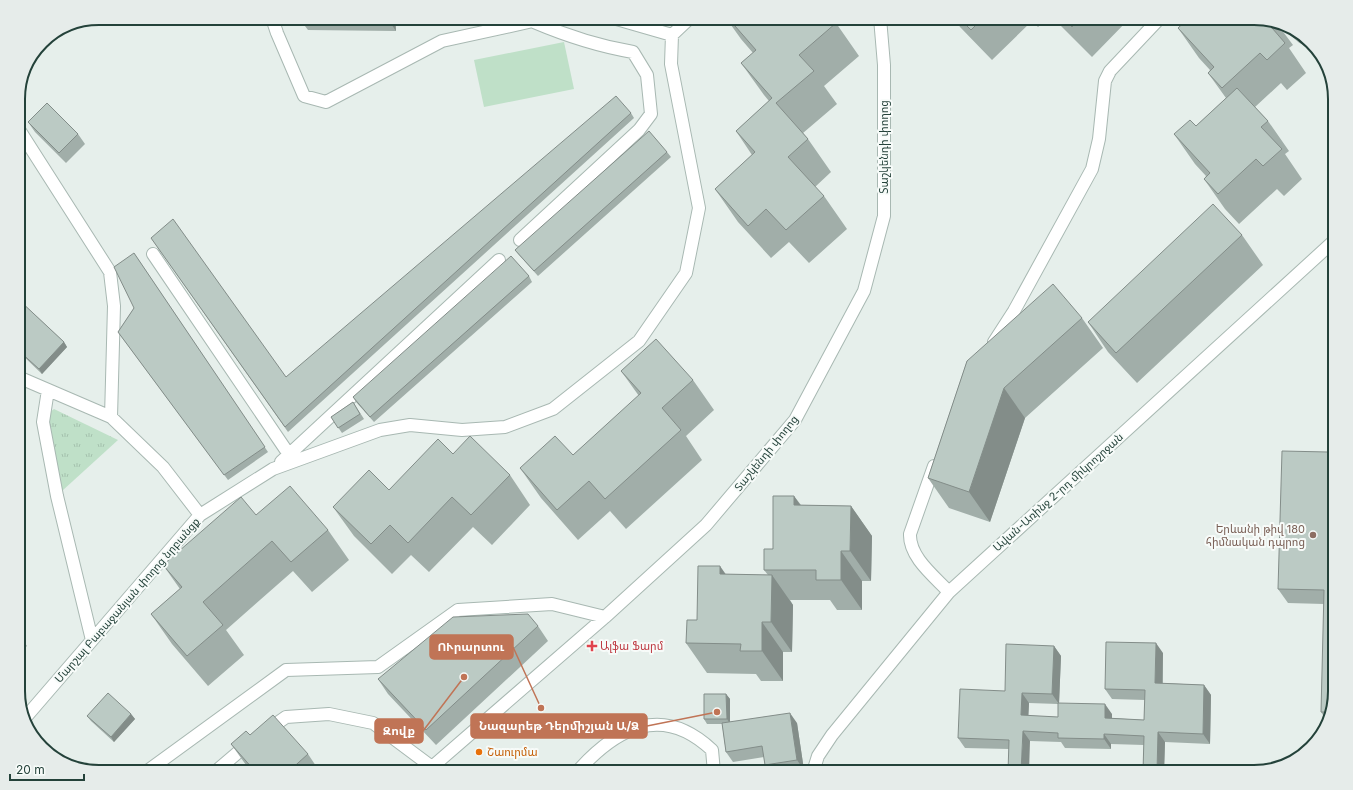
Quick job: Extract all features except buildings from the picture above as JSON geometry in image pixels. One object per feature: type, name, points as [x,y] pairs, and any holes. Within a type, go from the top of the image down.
[{"type":"street","points":[[274,25],[304,96],[326,102],[442,41],[519,25]]},
{"type":"street","points":[[520,240],[639,130],[651,114],[647,75],[634,52],[605,48],[571,38],[540,25]]},
{"type":"street","points":[[637,25],[672,35],[683,25]]},
{"type":"street","name":"Տաշկենդի փողոց","points":[[436,765],[605,617],[706,525],[795,420],[864,291],[884,216],[884,65],[881,25]]},
{"type":"street","points":[[990,350],[1014,311],[1092,169],[1099,139],[1105,80],[1110,71],[1153,25]]},
{"type":"street","name":"Մարշալ Բաբաջանյան փողոց նրբանցք","points":[[29,713],[200,515],[272,469],[380,430],[410,425],[462,430],[505,427],[553,409],[639,341],[686,273],[699,208],[671,64],[672,35]]},
{"type":"street","points":[[25,139],[110,272],[114,306],[111,417]]},
{"type":"street","name":"Ավան-Առինջ 2-րդ միկրոշրջան","points":[[815,765],[818,756],[832,735],[949,592],[1328,246]]},
{"type":"street","points":[[153,254],[290,456]]},
{"type":"street","points":[[272,469],[290,456],[499,260]]},
{"type":"street","points":[[25,380],[111,417],[163,467],[200,515]]},
{"type":"street","points":[[48,390],[43,422],[57,496],[92,640]]},
{"type":"street","points":[[939,453],[910,534],[910,544],[913,553],[949,592]]},
{"type":"street","points":[[156,765],[286,670],[378,667],[458,610],[552,604],[605,617]]},
{"type":"street","points":[[223,765],[243,747],[286,717],[329,714],[373,722],[424,765]]},
{"type":"street","points":[[584,765],[609,742],[627,731],[649,725],[673,726],[698,737],[712,750],[713,765]]},
{"type":"green space","points":[[564,42],[574,89],[484,107],[474,60]]},
{"type":"green space","points":[[54,409],[118,440],[62,491],[46,415]]},
{"type":"place","name":"Երևանի թիվ 180 հիմնական դպրոց","points":[[1313,535]]},
{"type":"place","name":"Ալֆա Ֆարմ","points":[[592,646]]},
{"type":"place","name":"Զովք","points":[[464,677]]},
{"type":"place","name":"ՈՒրարտու","points":[[541,708]]},
{"type":"place","name":"Նազարեթ Դերմիշյան Ա/Ձ","points":[[717,712]]},
{"type":"place","name":"Շաուրմա","points":[[479,752]]}]
